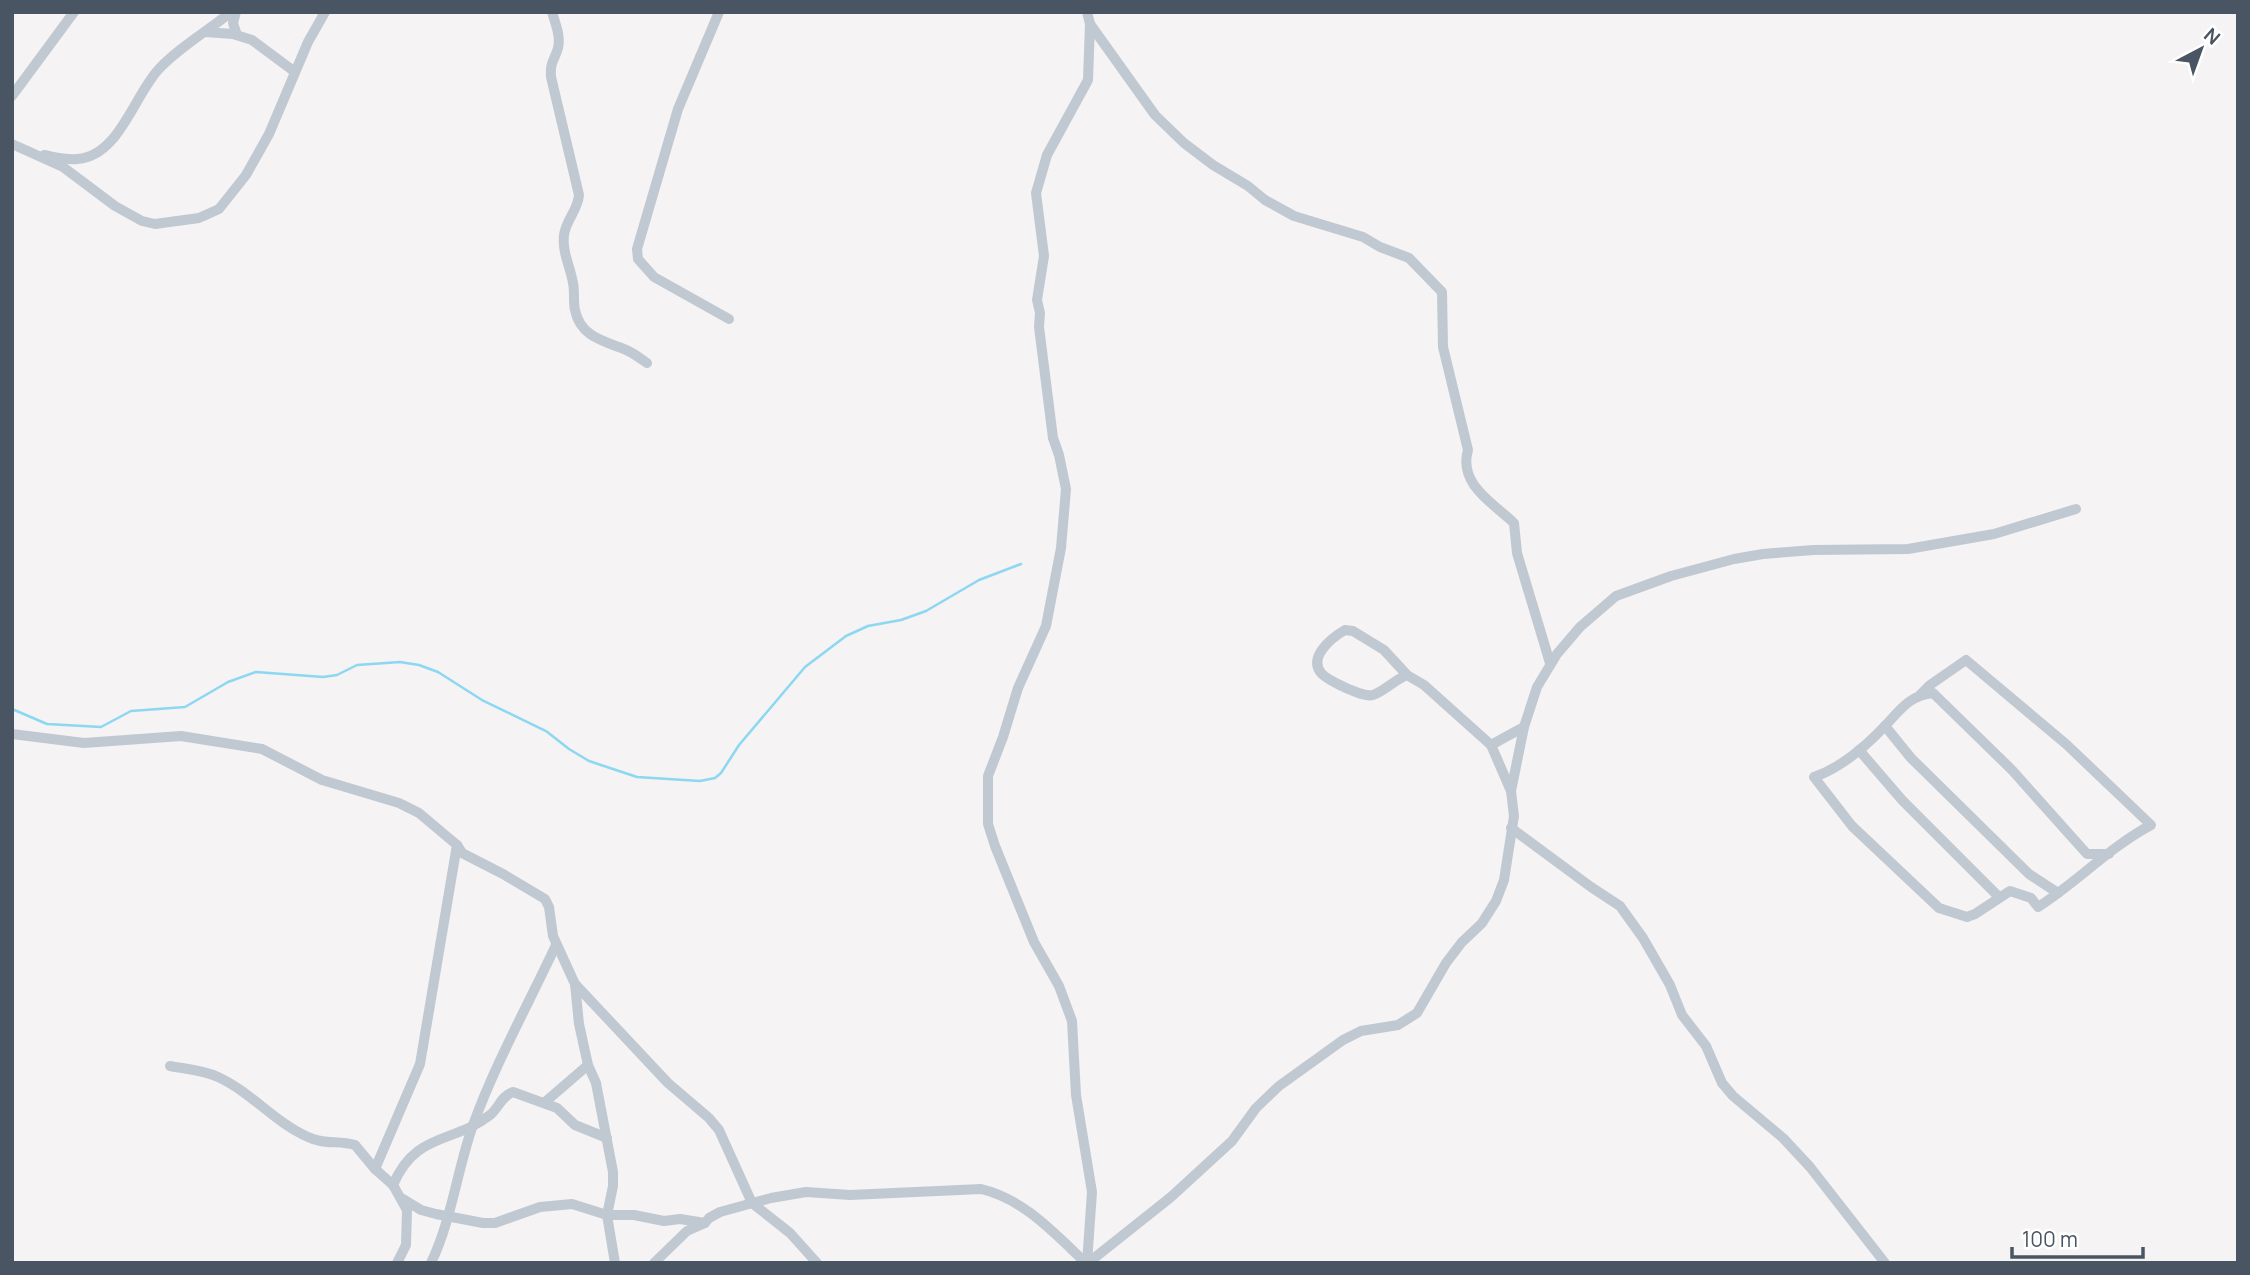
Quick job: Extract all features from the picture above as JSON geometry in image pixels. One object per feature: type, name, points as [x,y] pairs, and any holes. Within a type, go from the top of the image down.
[{"type":"street","points":[[12,96],[74,12]]},
{"type":"street","points":[[214,12],[232,14]]},
{"type":"street","points":[[12,144],[63,167],[115,206],[142,221],[155,224],[199,218],[219,209],[246,175],[269,134],[308,42],[325,12]]},
{"type":"street","points":[[552,12],[558,30],[558,48],[550,62],[551,77],[579,195],[563,243],[574,287],[575,310],[581,326],[592,336],[625,349],[647,363]]},
{"type":"street","points":[[719,12],[678,109],[636,249],[638,260],[654,277],[729,319]]},
{"type":"street","points":[[1087,12],[1090,24],[1088,80],[1047,155],[1036,193],[1044,256],[1037,300],[1040,313],[1038,327],[1053,438],[1066,489],[1061,548],[1046,626],[1018,688],[988,776],[988,824],[995,846],[1034,942],[1059,986],[1072,1021],[1076,1095],[1092,1192],[1087,1263]]},
{"type":"street","points":[[30,153],[74,159],[100,153],[112,141],[139,94],[159,69],[232,14]]},
{"type":"street","points":[[232,14],[237,35]]},
{"type":"street","points":[[1090,24],[1155,116],[1184,143],[1265,200],[1294,216],[1363,237],[1409,258],[1442,292],[1443,346],[1468,450],[1465,464],[1468,475],[1491,504],[1514,523],[1517,553],[1550,663]]},
{"type":"street","points":[[205,32],[237,35],[252,40],[296,72]]},
{"type":"street","points":[[1511,791],[1524,727],[1537,687],[1550,663],[1580,627],[1616,596],[1671,576],[1763,554],[1908,549],[1994,534],[2076,509]]},
{"type":"street","points":[[1087,1263],[1171,1197],[1232,1140],[1256,1108],[1279,1086],[1343,1040],[1362,1031],[1398,1026],[1417,1013],[1446,963],[1462,942],[1482,923],[1496,901],[1509,855],[1514,816],[1511,791],[1491,745],[1424,685],[1407,675],[1384,650],[1348,630],[1339,633],[1327,644],[1318,658],[1318,669],[1327,678],[1366,695],[1380,692],[1391,682],[1407,675]]},
{"type":"street","points":[[1966,660],[2066,744],[2151,825],[2123,840],[2109,854],[2038,907],[2031,898],[2010,891],[1975,915],[1967,917],[1939,908],[1852,826],[1814,777],[1834,769],[1885,726],[1903,705],[1920,695],[1966,660]]},
{"type":"street","points":[[1920,695],[1933,693],[2012,770],[2087,854],[2109,854]]},
{"type":"street","points":[[1885,726],[1911,758],[2029,874],[2058,893]]},
{"type":"street","points":[[1491,745],[1524,727]]},
{"type":"street","points":[[12,734],[84,743],[181,736],[262,749],[322,780],[399,803],[419,813],[457,845],[462,853],[545,899],[550,908],[556,945],[575,984],[659,1073],[699,1108],[719,1130],[752,1203],[790,1233],[817,1263]]},
{"type":"street","points":[[1858,750],[1902,800],[1998,897]]},
{"type":"street","points":[[1511,828],[1620,906],[1643,938],[1670,985],[1682,1015],[1706,1046],[1722,1083],[1755,1116],[1783,1138],[1810,1167],[1885,1263]]},
{"type":"street","points":[[375,1170],[420,1064],[457,845]]},
{"type":"street","points":[[431,1263],[448,1217],[473,1124],[505,1047],[556,945]]},
{"type":"street","points":[[575,984],[579,1024],[588,1065],[596,1083],[607,1138],[613,1186],[607,1215],[615,1263]]},
{"type":"street","points":[[544,1103],[588,1065]]},
{"type":"street","points":[[170,1066],[216,1076],[239,1088],[277,1120],[308,1137],[327,1143],[355,1145],[375,1170],[393,1185],[407,1210],[406,1245],[397,1263]]},
{"type":"street","points":[[393,1185],[402,1167],[417,1151],[492,1114],[506,1095],[513,1092],[562,1111],[575,1125],[607,1138]]},
{"type":"street","points":[[654,1263],[687,1231],[720,1212],[752,1203],[806,1192],[850,1195],[981,1189],[998,1193],[1017,1203],[1038,1218],[1087,1263]]},
{"type":"street","points":[[401,1197],[421,1210],[448,1217],[495,1223],[540,1207],[572,1204],[607,1215],[634,1214],[664,1221],[680,1219],[705,1223]]},
{"type":"waterway","points":[[12,709],[47,724],[101,727],[131,711],[185,707],[228,682],[256,672],[323,677],[337,675],[357,665],[400,662],[438,672],[482,700],[546,731],[589,761],[637,777],[700,781],[715,778],[721,773],[739,745],[805,667],[846,636],[868,626],[901,620],[926,611],[979,580],[1021,564]]}]
